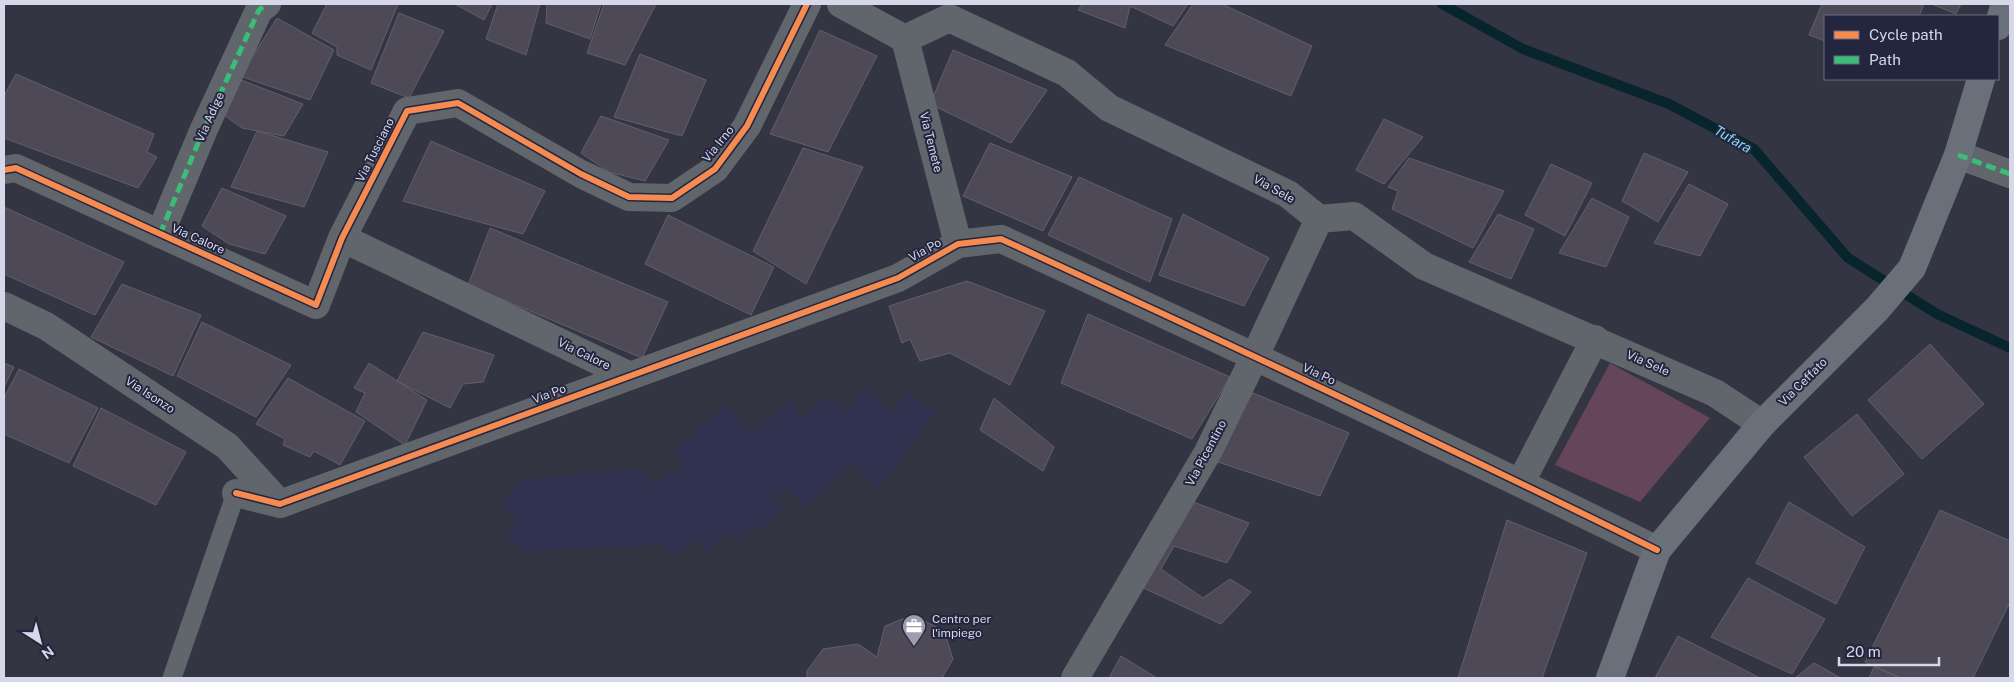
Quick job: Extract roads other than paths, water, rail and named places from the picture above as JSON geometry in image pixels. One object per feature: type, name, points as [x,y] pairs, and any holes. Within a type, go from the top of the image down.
[{"type":"main road","points":[[1999,23],[2005,4]]},
{"type":"main road","name":"Via Ceffato","points":[[1610,678],[1657,550],[1762,424],[1876,309],[1912,268],[1958,155],[1982,80]]},
{"type":"street","name":"Via Adige","points":[[160,234],[204,129],[256,18],[260,10],[268,4]]},
{"type":"street","name":"Via Irno","points":[[581,174],[629,198],[672,198],[715,169],[747,126],[807,4]]},
{"type":"street","points":[[842,4],[905,39]]},
{"type":"street","name":"Via Sele","points":[[905,39],[949,18],[1067,73],[1109,108],[1288,194],[1318,219],[1354,216],[1424,266],[1715,393],[1762,424]]},
{"type":"street","name":"Via Temete","points":[[905,39],[958,244]]},
{"type":"street","name":"Via Tusciano","points":[[342,238],[407,111],[458,102],[581,174]]},
{"type":"street","points":[[1958,155],[2010,174]]},
{"type":"street","name":"Via Calore","points":[[4,170],[16,168],[316,305],[342,238],[630,376]]},
{"type":"street","name":"Via Picentino","points":[[1075,678],[1208,452],[1255,356],[1318,219]]},
{"type":"street","name":"Via Po","points":[[280,504],[898,278],[958,244],[1001,239],[1255,356],[1520,482],[1657,550]]},
{"type":"street","name":"Via Isonzo","points":[[4,306],[46,326],[227,446],[280,504]]},
{"type":"street","points":[[1520,482],[1595,339]]},
{"type":"street","points":[[236,494],[280,504]]},
{"type":"lane","points":[[172,678],[236,494]]},
{"type":"waterway","name":"Tufara","points":[[1442,4],[1523,49],[1669,104],[1754,149],[1848,258],[1937,314],[2010,348]]},
{"type":"place","name":"Centro per l'impiego","points":[[914,647]]}]
